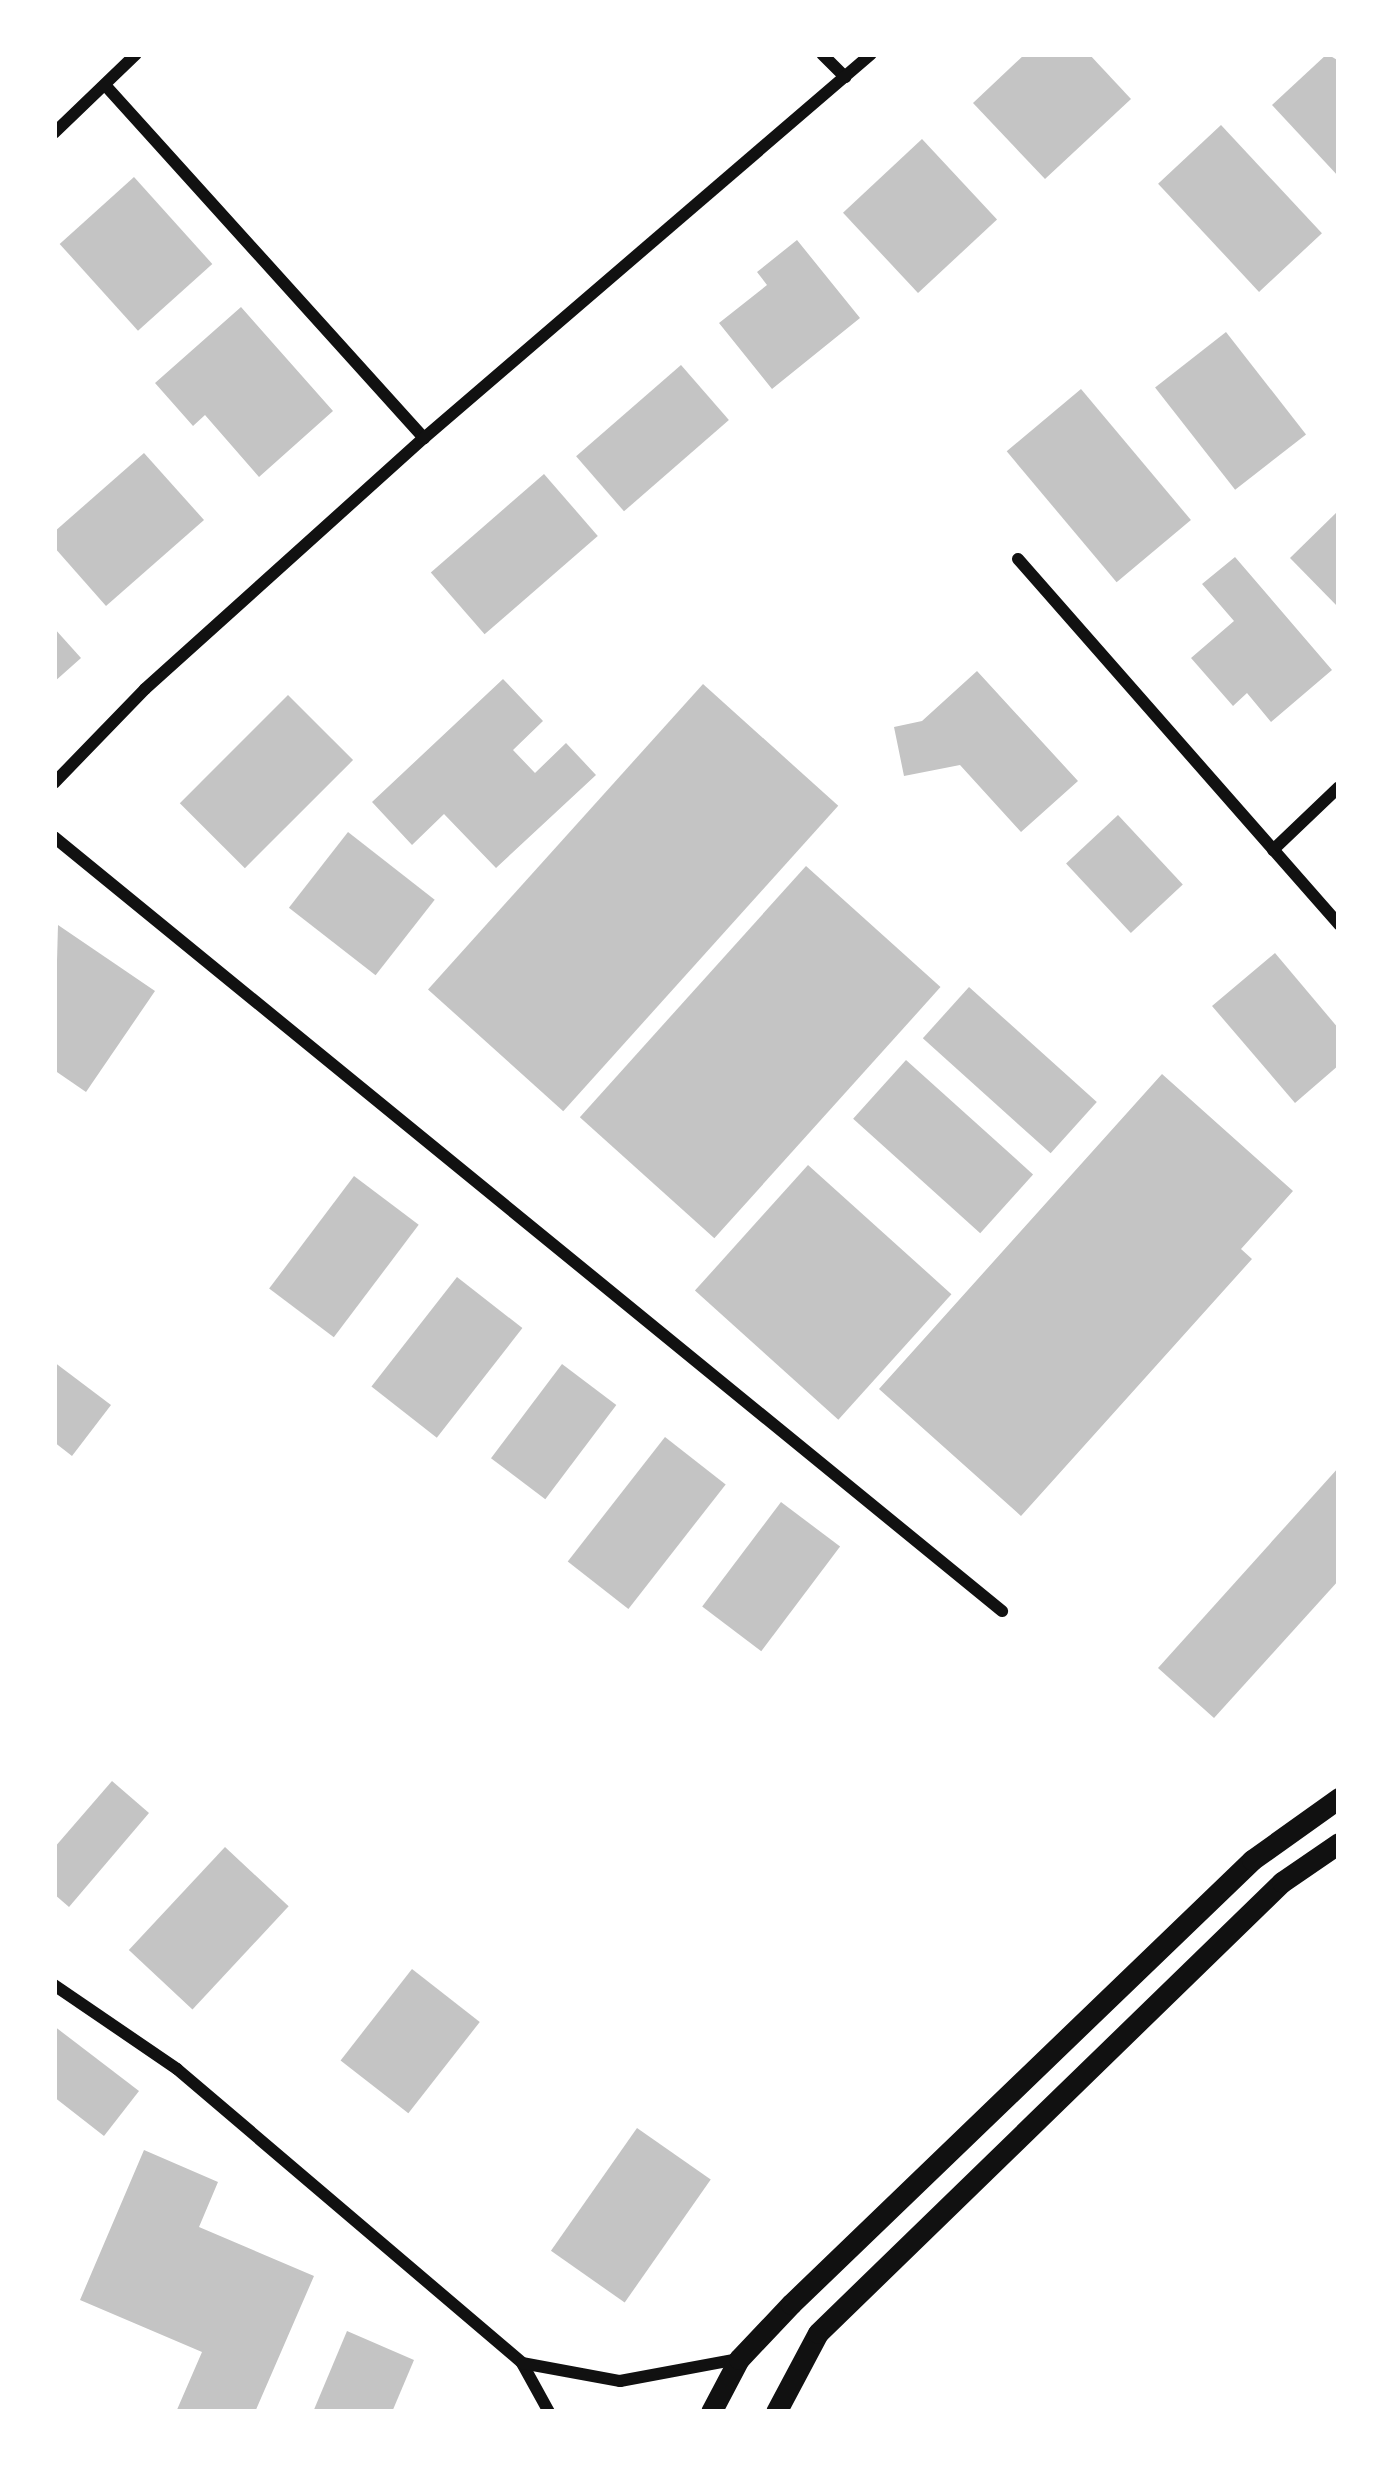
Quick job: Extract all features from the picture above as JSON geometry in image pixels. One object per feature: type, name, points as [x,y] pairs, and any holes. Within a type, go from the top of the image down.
[{"type":"street","points":[[54,133],[136,54]]},
{"type":"street","points":[[822,54],[845,77]]},
{"type":"street","points":[[54,783],[145,688],[424,438],[871,54]]},
{"type":"street","points":[[105,85],[424,438]]},
{"type":"street","points":[[1018,559],[1339,926]]},
{"type":"street","points":[[1273,850],[1339,787]]},
{"type":"street","points":[[54,837],[1002,1611]]},
{"type":"street","points":[[711,2412],[739,2359],[1252,1860],[1339,1798]]},
{"type":"street","points":[[776,2412],[818,2333],[1282,1882],[1339,1843]]},
{"type":"street","points":[[54,1985],[177,2069],[522,2363],[548,2412]]},
{"type":"street","points":[[522,2363],[620,2381],[739,2359]]},
{"type":"building","points":[[1025,54],[1089,54],[1131,99],[1045,179],[973,103]]},
{"type":"building","points":[[1327,54],[1339,61],[1339,177],[1272,105]]},
{"type":"building","points":[[1221,125],[1322,233],[1259,292],[1158,184]]},
{"type":"building","points":[[922,139],[997,219],[918,293],[843,213]]},
{"type":"building","points":[[134,177],[212,264],[138,331],[60,244]]},
{"type":"building","points":[[797,240],[860,318],[772,389],[719,323],[767,285],[757,272]]},
{"type":"building","points":[[241,307],[333,411],[259,477],[205,415],[193,426],[155,383]]},
{"type":"building","points":[[1226,332],[1306,434],[1235,490],[1155,387]]},
{"type":"building","points":[[681,365],[729,420],[624,511],[576,456]]},
{"type":"building","points":[[1081,389],[1191,520],[1117,582],[1007,451]]},
{"type":"building","points":[[144,453],[204,520],[106,606],[54,547],[54,532]]},
{"type":"building","points":[[544,474],[598,536],[485,634],[431,572]]},
{"type":"building","points":[[1339,510],[1339,608],[1290,558]]},
{"type":"building","points":[[1235,557],[1332,670],[1271,722],[1247,693],[1233,706],[1191,658],[1234,621],[1202,584]]},
{"type":"building","points":[[54,628],[81,658],[54,682]]},
{"type":"building","points":[[977,671],[1078,781],[1021,832],[960,765],[904,776],[894,727],[922,721]]},
{"type":"building","points":[[503,679],[543,721],[513,750],[535,773],[566,743],[596,775],[496,868],[444,814],[412,845],[372,802]]},
{"type":"building","points":[[703,684],[838,806],[563,1111],[428,989]]},
{"type":"building","points":[[288,695],[353,760],[245,868],[180,803]]},
{"type":"building","points":[[1118,815],[1183,884],[1131,933],[1066,863]]},
{"type":"building","points":[[348,832],[435,900],[376,975],[289,908]]},
{"type":"building","points":[[806,866],[941,987],[714,1238],[580,1117]]},
{"type":"building","points":[[58,925],[155,991],[86,1092],[54,1070]]},
{"type":"building","points":[[1275,953],[1339,1029],[1339,1065],[1295,1103],[1212,1006]]},
{"type":"building","points":[[969,987],[1097,1102],[1051,1153],[923,1038]]},
{"type":"building","points":[[906,1060],[1033,1174],[980,1233],[853,1119]]},
{"type":"building","points":[[1162,1074],[1293,1191],[1241,1249],[1252,1259],[1021,1516],[879,1389]]},
{"type":"building","points":[[808,1165],[951,1294],[838,1420],[695,1291]]},
{"type":"building","points":[[354,1176],[419,1225],[334,1337],[269,1289]]},
{"type":"building","points":[[457,1277],[522,1328],[437,1438],[371,1387]]},
{"type":"building","points":[[54,1362],[111,1405],[72,1456],[54,1442]]},
{"type":"building","points":[[562,1364],[616,1405],[545,1499],[491,1458]]},
{"type":"building","points":[[665,1437],[726,1484],[628,1609],[568,1562]]},
{"type":"building","points":[[1339,1467],[1339,1580],[1214,1718],[1158,1668]]},
{"type":"building","points":[[781,1502],[840,1547],[761,1651],[702,1607]]},
{"type":"building","points":[[112,1781],[149,1813],[69,1907],[54,1894],[54,1848]]},
{"type":"building","points":[[225,1847],[289,1906],[192,2009],[129,1950]]},
{"type":"building","points":[[412,1969],[480,2022],[408,2113],[341,2060]]},
{"type":"building","points":[[54,2026],[139,2091],[104,2136],[54,2097]]},
{"type":"building","points":[[637,2128],[711,2180],[625,2302],[551,2251]]},
{"type":"building","points":[[144,2150],[218,2182],[199,2227],[314,2276],[255,2412],[176,2412],[202,2352],[80,2300]]},
{"type":"building","points":[[347,2331],[414,2360],[392,2412],[313,2412]]}]
